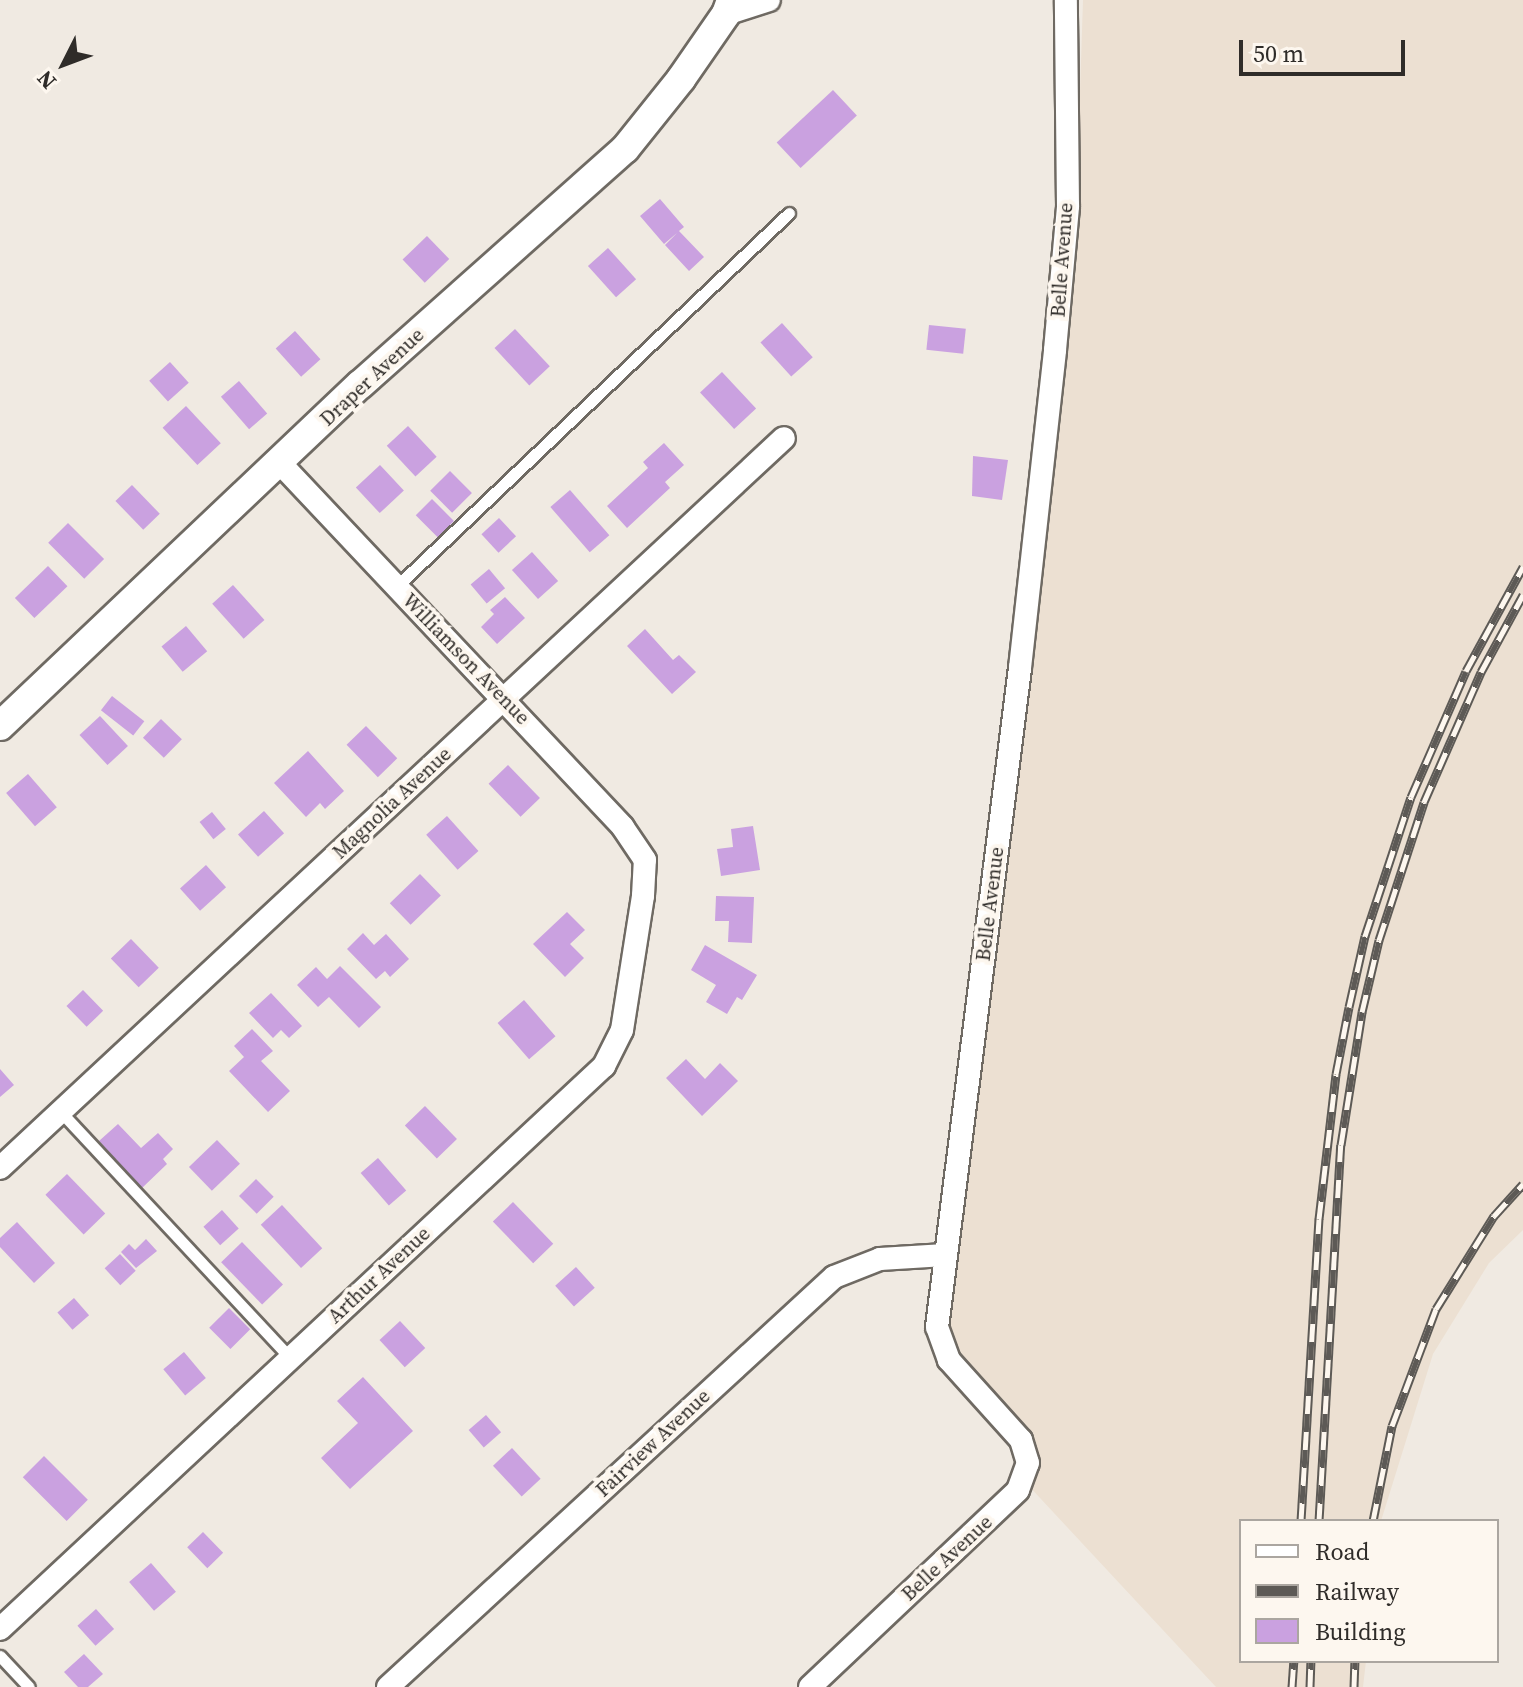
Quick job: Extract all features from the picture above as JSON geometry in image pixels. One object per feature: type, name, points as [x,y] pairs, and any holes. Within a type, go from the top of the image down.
[{"type":"street","name":"Draper Avenue","points":[[0,726],[361,384],[625,149],[729,7],[769,0]]},
{"type":"street","name":"Belle Avenue","points":[[810,1687],[1018,1490],[1028,1463],[1021,1440],[949,1360],[937,1327],[1020,668],[1055,350],[1068,206],[1066,0]]},
{"type":"street","name":"Magnolia Avenue","points":[[0,1168],[784,438]]},
{"type":"street","name":"Williamson Avenue","points":[[280,463],[623,827],[645,860]]},
{"type":"street","name":"Arthur Avenue","points":[[0,1629],[604,1066],[622,1030],[643,896],[645,860]]},
{"type":"street","name":"Fairview Avenue","points":[[388,1687],[834,1277],[880,1259],[945,1255]]},
{"type":"lane","points":[[397,586],[789,213]]},
{"type":"lane","points":[[60,1111],[290,1358]]},
{"type":"lane","points":[[0,1656],[29,1687]]},
{"type":"shaded area","points":[[1083,0],[1523,0],[1523,1230],[1489,1263],[1433,1354],[1382,1519],[1239,1519],[1239,1663],[1366,1663],[1363,1687],[1216,1687],[1027,1484],[1033,1465],[952,1355],[943,1325],[1076,214]]},
{"type":"building","points":[[833,90],[857,116],[801,168],[777,143]]},
{"type":"building","points":[[660,199],[684,227],[679,231],[704,257],[689,271],[665,245],[677,233],[664,244],[640,216]]},
{"type":"building","points":[[427,236],[449,259],[425,283],[403,260]]},
{"type":"building","points":[[608,248],[636,279],[616,297],[588,266]]},
{"type":"building","points":[[782,323],[813,357],[791,377],[760,342]]},
{"type":"building","points":[[929,325],[966,329],[963,354],[926,350]]},
{"type":"building","points":[[515,329],[550,366],[529,385],[495,348]]},
{"type":"building","points":[[295,331],[320,359],[301,377],[276,348]]},
{"type":"building","points":[[170,362],[189,383],[168,402],[149,381]]},
{"type":"building","points":[[722,372],[756,409],[734,429],[700,392]]},
{"type":"building","points":[[239,381],[267,413],[249,429],[221,397]]},
{"type":"building","points":[[186,406],[221,443],[197,465],[163,428]]},
{"type":"building","points":[[408,426],[437,457],[415,476],[387,446]]},
{"type":"building","points":[[664,443],[684,465],[665,482],[670,488],[627,528],[607,506],[648,468],[643,462]]},
{"type":"building","points":[[973,456],[1008,460],[1002,500],[972,496]]},
{"type":"building","points":[[380,465],[404,491],[380,513],[356,488]]},
{"type":"building","points":[[450,471],[472,493],[452,513],[430,491]]},
{"type":"building","points":[[132,485],[160,514],[143,530],[115,501]]},
{"type":"building","points":[[570,490],[609,535],[590,552],[550,507]]},
{"type":"building","points":[[432,499],[454,521],[438,537],[416,515]]},
{"type":"building","points":[[499,518],[516,536],[498,553],[481,534]]},
{"type":"building","points":[[68,523],[104,559],[84,579],[48,543]]},
{"type":"building","points":[[532,552],[558,581],[538,599],[512,570]]},
{"type":"building","points":[[48,566],[67,586],[34,618],[15,598]]},
{"type":"building","points":[[489,569],[505,588],[487,604],[471,584]]},
{"type":"building","points":[[233,585],[264,620],[244,639],[212,604]]},
{"type":"building","points":[[505,597],[525,618],[497,644],[481,627],[494,614],[490,610]]},
{"type":"building","points":[[186,626],[207,651],[183,672],[161,647]]},
{"type":"building","points":[[645,629],[673,660],[679,655],[696,672],[672,694],[627,646]]},
{"type":"building","points":[[112,696],[144,721],[133,735],[101,710]]},
{"type":"building","points":[[100,716],[128,746],[107,765],[80,735]]},
{"type":"building","points":[[161,719],[182,739],[164,758],[143,738]]},
{"type":"building","points":[[366,726],[397,758],[378,777],[347,745]]},
{"type":"building","points":[[308,751],[344,791],[325,809],[320,803],[306,817],[274,783]]},
{"type":"building","points":[[508,765],[540,798],[521,817],[489,784]]},
{"type":"building","points":[[28,774],[57,807],[35,826],[6,793]]},
{"type":"building","points":[[264,811],[284,833],[258,857],[238,834]]},
{"type":"building","points":[[212,812],[226,829],[213,839],[200,822]]},
{"type":"building","points":[[447,816],[478,851],[458,870],[426,835]]},
{"type":"building","points":[[753,826],[760,870],[721,876],[717,849],[733,847],[731,829]]},
{"type":"building","points":[[206,865],[226,887],[200,911],[180,888]]},
{"type":"building","points":[[420,874],[441,896],[411,925],[390,903]]},
{"type":"building","points":[[716,896],[754,897],[752,943],[728,942],[729,921],[715,921]]},
{"type":"building","points":[[567,912],[585,930],[570,944],[584,958],[565,977],[533,944]]},
{"type":"building","points":[[363,933],[374,945],[386,934],[409,959],[390,977],[385,971],[376,979],[347,949]]},
{"type":"building","points":[[131,939],[159,968],[139,987],[111,958]]},
{"type":"building","points":[[705,945],[757,975],[742,1000],[737,997],[727,1014],[706,1002],[716,985],[691,970]]},
{"type":"building","points":[[340,966],[381,1007],[359,1028],[329,997],[318,1007],[297,985],[316,967],[327,979]]},
{"type":"building","points":[[83,990],[103,1011],[87,1027],[66,1006]]},
{"type":"building","points":[[271,993],[302,1026],[289,1038],[281,1030],[273,1038],[249,1013]]},
{"type":"building","points":[[524,1000],[555,1036],[529,1059],[498,1023]]},
{"type":"building","points":[[252,1029],[273,1051],[261,1061],[290,1091],[268,1112],[229,1071],[244,1057],[234,1046]]},
{"type":"building","points":[[686,1059],[705,1079],[720,1063],[738,1081],[702,1116],[666,1078]]},
{"type":"building","points":[[0,1069],[14,1085],[0,1097]]},
{"type":"building","points":[[425,1106],[457,1139],[437,1159],[405,1125]]},
{"type":"building","points":[[118,1124],[141,1148],[158,1133],[173,1149],[163,1159],[167,1164],[142,1188],[99,1141]]},
{"type":"building","points":[[217,1140],[240,1164],[212,1191],[189,1167]]},
{"type":"building","points":[[378,1158],[406,1190],[389,1206],[361,1173]]},
{"type":"building","points":[[67,1174],[105,1214],[84,1234],[45,1195]]},
{"type":"building","points":[[256,1179],[274,1197],[257,1214],[239,1196]]},
{"type":"building","points":[[513,1202],[553,1244],[533,1263],[493,1221]]},
{"type":"building","points":[[282,1205],[322,1248],[301,1268],[261,1225]]},
{"type":"building","points":[[222,1210],[239,1229],[220,1245],[203,1227]]},
{"type":"building","points":[[17,1222],[55,1263],[34,1283],[0,1247],[0,1238]]},
{"type":"building","points":[[146,1239],[157,1251],[136,1268],[121,1252],[129,1244],[135,1250]]},
{"type":"building","points":[[242,1242],[283,1284],[262,1305],[221,1262]]},
{"type":"building","points":[[120,1254],[136,1271],[120,1285],[105,1268]]},
{"type":"building","points":[[576,1267],[595,1288],[574,1307],[555,1286]]},
{"type":"building","points":[[74,1298],[89,1315],[72,1330],[57,1312]]},
{"type":"building","points":[[229,1308],[250,1329],[230,1349],[209,1328]]},
{"type":"building","points":[[400,1321],[425,1348],[405,1367],[380,1340]]},
{"type":"building","points":[[184,1352],[206,1378],[185,1395],[163,1369]]},
{"type":"building","points":[[363,1377],[413,1431],[350,1489],[321,1458],[358,1423],[337,1401]]},
{"type":"building","points":[[486,1415],[501,1432],[484,1447],[469,1430]]},
{"type":"building","points":[[512,1448],[541,1479],[522,1496],[493,1466]]},
{"type":"building","points":[[44,1456],[88,1500],[67,1521],[23,1477]]},
{"type":"building","points":[[203,1532],[223,1553],[207,1568],[187,1547]]},
{"type":"building","points":[[151,1563],[176,1592],[154,1611],[129,1582]]},
{"type":"building","points":[[96,1609],[114,1629],[95,1646],[77,1626]]},
{"type":"building","points":[[84,1654],[103,1674],[88,1687],[78,1687],[64,1672]]},
{"type":"railway","points":[[1301,1519],[1319,1219],[1336,1074],[1365,936],[1411,797],[1466,671],[1523,567]]},
{"type":"railway","points":[[1319,1519],[1341,1145],[1362,1012],[1379,940],[1424,802],[1481,672],[1523,595]]},
{"type":"railway","points":[[1373,1519],[1392,1426],[1436,1309],[1494,1216],[1523,1184]]},
{"type":"railway","points":[[1292,1687],[1294,1663]]},
{"type":"railway","points":[[1310,1687],[1311,1663]]},
{"type":"railway","points":[[1354,1687],[1355,1663]]}]
